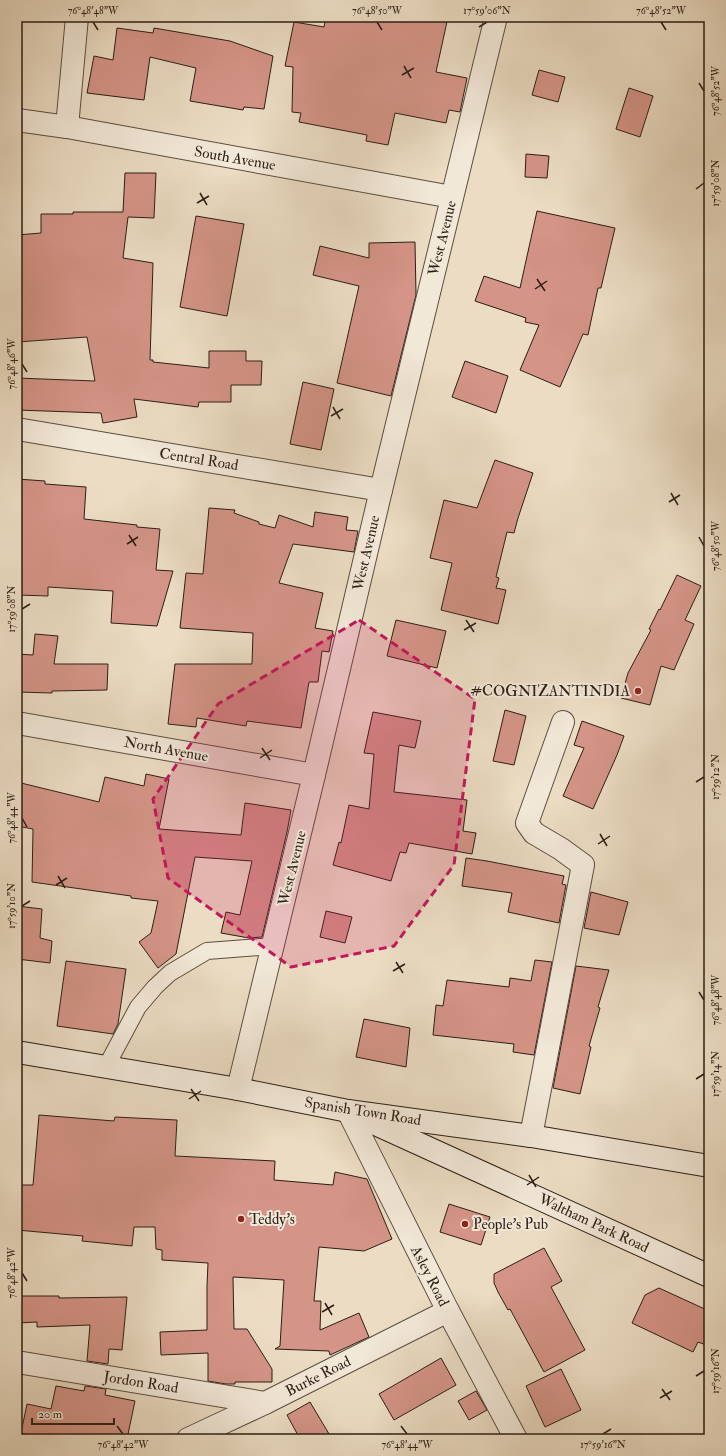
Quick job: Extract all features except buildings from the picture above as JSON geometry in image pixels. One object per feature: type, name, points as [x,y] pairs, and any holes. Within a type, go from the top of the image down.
[{"type":"street","points":[[66,127],[77,17]]},
{"type":"street","name":"West Avenue","points":[[238,1088],[496,17]]},
{"type":"street","name":"South Avenue","points":[[17,120],[66,127],[452,197]]},
{"type":"street","name":"Central Road","points":[[17,429],[381,490]]},
{"type":"street","points":[[531,1136],[583,865],[561,848],[534,833],[527,822],[563,722]]},
{"type":"street","name":"North Avenue","points":[[17,723],[314,775]]},
{"type":"street","name":"Spanish Town Road","points":[[17,1052],[238,1088],[348,1111],[531,1136],[709,1166]]},
{"type":"street","name":"Waltham Park Road","points":[[348,1111],[709,1276]]},
{"type":"street","name":"Asley Road","points":[[348,1111],[448,1311],[516,1439]]},
{"type":"street","name":"Burke Road","points":[[188,1439],[448,1311]]},
{"type":"street","name":"Jordon Road","points":[[17,1362],[265,1402]]},
{"type":"lane","points":[[106,1067],[138,1007],[155,987],[170,973],[207,951],[273,946]]},
{"type":"highlighted area","points":[[359,620],[475,699],[454,865],[394,946],[291,967],[168,878],[153,799],[218,704]]},
{"type":"place","name":"#COGNIZANTINDIA","points":[[638,691]]},
{"type":"place","name":"Teddy's","points":[[241,1219]]},
{"type":"place","name":"People's Pub","points":[[465,1224]]}]
